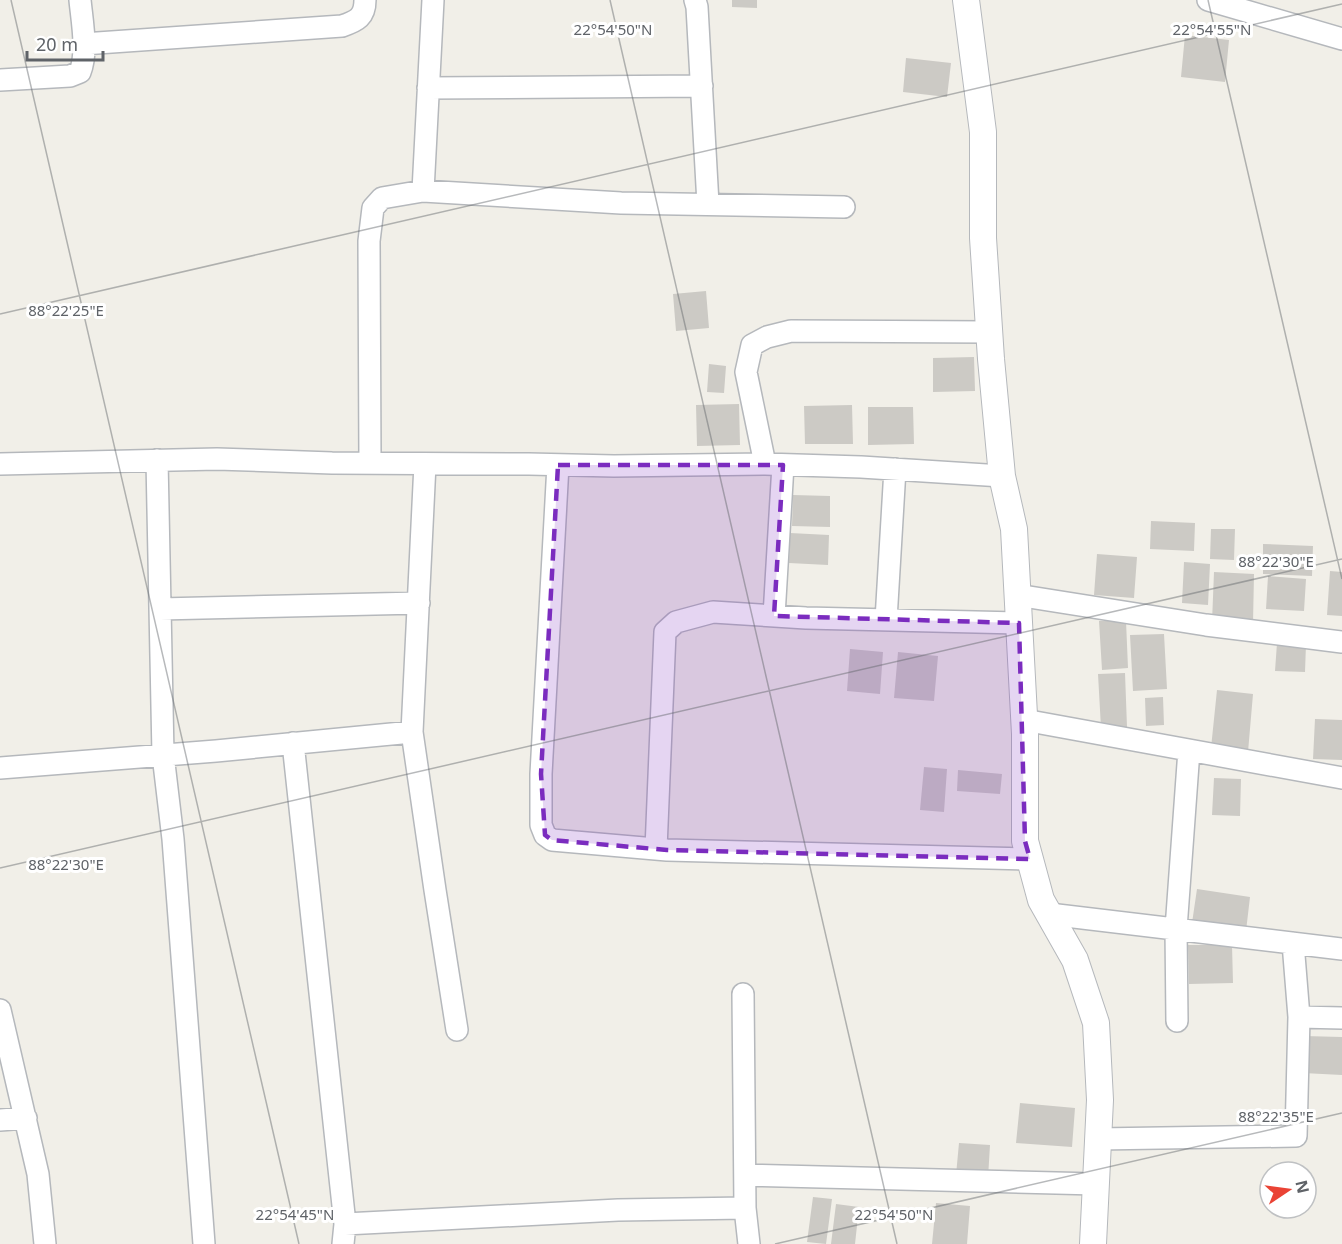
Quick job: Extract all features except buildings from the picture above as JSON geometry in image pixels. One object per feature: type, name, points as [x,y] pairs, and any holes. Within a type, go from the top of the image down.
[{"type":"street","points":[[0,80],[69,76],[80,72],[83,64],[83,44],[80,0]]},
{"type":"street","points":[[83,44],[342,26],[356,21],[365,10],[365,0]]},
{"type":"street","points":[[423,190],[433,0]]},
{"type":"street","points":[[695,0],[708,204]]},
{"type":"street","points":[[966,0],[983,132],[983,238],[1002,476],[1014,529],[1024,720],[1025,841],[1041,900],[1075,960],[1096,1023],[1100,1100],[1093,1244]]},
{"type":"street","points":[[1208,0],[1342,39]]},
{"type":"street","points":[[428,88],[702,86]]},
{"type":"street","points":[[370,463],[369,241],[373,208],[382,198],[423,190],[621,203],[844,207]]},
{"type":"street","points":[[774,616],[774,465],[746,372],[752,345],[766,337],[791,331],[990,332]]},
{"type":"street","points":[[0,464],[217,459],[425,464],[774,465],[895,469],[1002,476]]},
{"type":"street","points":[[157,460],[162,755],[172,839],[204,1244]]},
{"type":"street","points":[[425,464],[412,732],[457,1030]]},
{"type":"street","points":[[558,465],[541,774],[541,825],[545,835],[552,840],[656,849],[1030,860]]},
{"type":"street","points":[[886,620],[895,469]]},
{"type":"street","points":[[1017,595],[1206,625],[1342,642]]},
{"type":"street","points":[[160,609],[419,603]]},
{"type":"street","points":[[656,849],[665,632],[676,622],[713,612],[774,616],[1019,623]]},
{"type":"street","points":[[1024,720],[1342,778]]},
{"type":"street","points":[[0,768],[412,732]]},
{"type":"street","points":[[293,743],[344,1234],[618,1210],[745,1208]]},
{"type":"street","points":[[1177,1021],[1176,929],[1189,750]]},
{"type":"street","points":[[1049,914],[1342,949]]},
{"type":"street","points":[[1098,1139],[1296,1137],[1299,1017],[1293,943]]},
{"type":"street","points":[[743,994],[745,1208],[749,1244]]},
{"type":"street","points":[[0,1010],[38,1173],[45,1244]]},
{"type":"street","points":[[1299,1017],[1342,1018]]},
{"type":"street","points":[[0,1120],[26,1118]]},
{"type":"street","points":[[745,1175],[1096,1184]]},
{"type":"highlighted area","points":[[558,465],[783,465],[774,616],[1019,623],[1025,841],[1030,859],[667,850],[552,840],[545,835],[541,774]]}]
